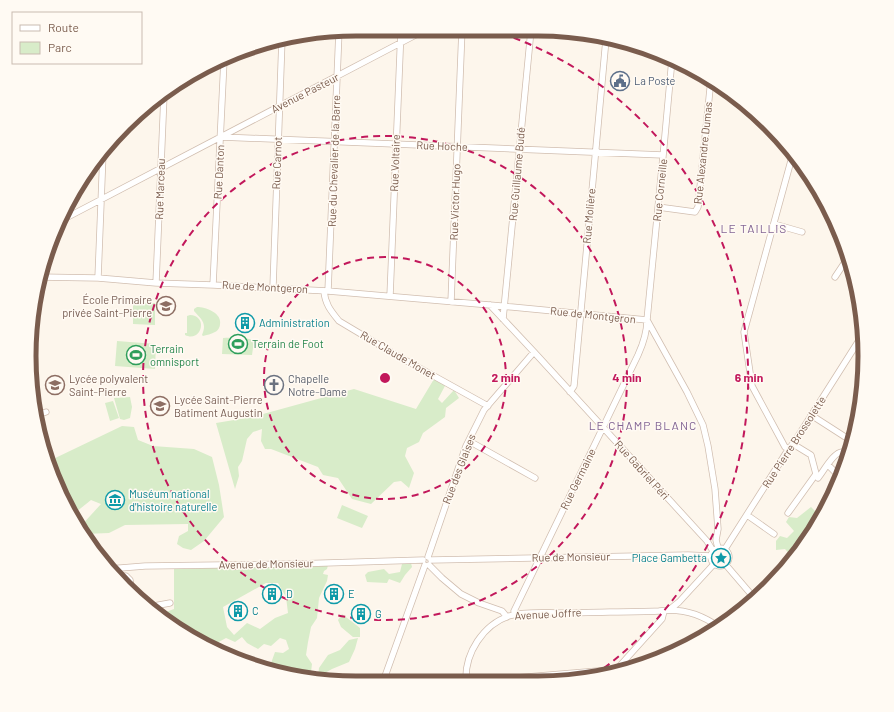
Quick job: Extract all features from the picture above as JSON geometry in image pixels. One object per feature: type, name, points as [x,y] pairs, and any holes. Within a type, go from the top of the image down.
[{"type":"street","name":"Rue Voltaire","points":[[390,296],[401,36]]},
{"type":"street","name":"Avenue Pasteur","points":[[68,217],[414,36]]},
{"type":"street","name":"Rue Victor Hugo","points":[[451,302],[462,36]]},
{"type":"street","name":"Rue Guillaume Budé","points":[[503,319],[531,36]]},
{"type":"street","name":"Rue du Chevalier de la Barre","points":[[326,291],[339,37]]},
{"type":"street","name":"Rue Molière","points":[[570,392],[574,386],[606,43]]},
{"type":"street","name":"Rue Carnot","points":[[273,287],[282,45]]},
{"type":"street","name":"Rue Danton","points":[[214,284],[224,65]]},
{"type":"street","name":"Rue Corneille","points":[[647,320],[671,65]]},
{"type":"street","name":"Rue Alexandre Dumas","points":[[658,207],[695,212],[698,207],[710,86]]},
{"type":"street","name":"Rue Marceau","points":[[156,283],[164,100]]},
{"type":"street","name":"Rue Hoche","points":[[221,136],[664,155]]},
{"type":"street","points":[[98,278],[103,160]]},
{"type":"street","points":[[789,449],[785,447],[752,386],[744,332],[791,160]]},
{"type":"street","points":[[774,224],[802,232]]},
{"type":"street","points":[[835,277],[844,263]]},
{"type":"street","name":"Rue de Montgeron","points":[[46,277],[98,278],[156,283],[273,287],[504,306],[647,320]]},
{"type":"street","name":"Rue Claude Monet","points":[[326,291],[325,300],[339,321],[396,355],[488,406]]},
{"type":"street","points":[[490,305],[503,319]]},
{"type":"street","name":"Rue Gabriel Péri","points":[[503,319],[707,541],[714,552]]},
{"type":"street","points":[[647,320],[703,426],[715,489],[718,529],[711,560],[718,567],[726,565],[729,561],[727,551],[720,548],[714,552]]},
{"type":"street","name":"Rue Germaine","points":[[515,614],[514,611],[641,349],[647,329],[647,320]]},
{"type":"street","name":"Rue Pierre Brossolette","points":[[725,549],[857,344]]},
{"type":"street","name":"Rue des Glaises","points":[[385,676],[469,441],[484,410],[534,352]]},
{"type":"street","points":[[41,414],[46,412]]},
{"type":"street","points":[[811,415],[847,438]]},
{"type":"street","points":[[469,441],[535,478]]},
{"type":"street","points":[[792,444],[811,455],[818,478],[834,456],[843,452]]},
{"type":"street","points":[[828,465],[836,472]]},
{"type":"street","points":[[788,513],[816,474]]},
{"type":"street","points":[[747,515],[774,534]]},
{"type":"street","name":"Rue de Monsieur","points":[[427,561],[688,555],[714,552]]},
{"type":"street","points":[[427,561],[442,578],[461,594],[479,603],[502,611],[507,617]]},
{"type":"street","name":"Avenue de Monsieur","points":[[116,568],[145,566],[427,561]]},
{"type":"street","points":[[620,665],[662,619],[667,610],[679,602],[714,564]]},
{"type":"street","points":[[726,565],[751,595]]},
{"type":"street","points":[[124,576],[126,576],[130,582]]},
{"type":"street","points":[[679,602],[679,610]]},
{"type":"street","points":[[156,606],[170,603]]},
{"type":"street","name":"Avenue Joffre","points":[[466,676],[469,659],[477,642],[483,634],[495,623],[515,614],[679,610],[706,619],[713,624]]},
{"type":"street","points":[[547,676],[581,673]]},
{"type":"green space","points":[[133,302],[155,303],[155,325],[133,324]]},
{"type":"green space","points":[[197,307],[209,309],[219,317],[220,325],[217,331],[203,336],[202,335],[204,325],[194,311]]},
{"type":"green space","points":[[187,316],[196,316],[201,324],[199,332],[191,336],[185,335],[185,333],[187,333]]},
{"type":"green space","name":"Terrain de Foot","points":[[223,338],[243,338],[254,341],[252,355],[222,354]]},
{"type":"green space","name":"Terrain omnisport","points":[[117,341],[156,344],[155,369],[115,366]]},
{"type":"green space","points":[[434,379],[446,384],[438,399],[442,403],[454,390],[459,398],[446,408],[445,417],[423,433],[419,442],[407,448],[405,456],[414,473],[409,488],[401,481],[394,482],[371,504],[352,499],[338,478],[323,475],[318,467],[271,449],[265,449],[261,441],[262,429],[253,432],[247,439],[242,461],[238,467],[239,476],[235,489],[216,423],[252,417],[354,389],[416,409]]},
{"type":"green space","points":[[130,397],[132,407],[130,418],[124,420],[120,419],[114,398]]},
{"type":"green space","points":[[113,401],[119,418],[110,421],[105,403]]},
{"type":"green space","points":[[122,426],[134,427],[138,440],[153,446],[194,449],[212,457],[219,485],[224,517],[204,541],[191,550],[183,548],[177,544],[179,536],[188,531],[188,524],[125,525],[109,533],[90,534],[83,523],[101,504],[91,500],[77,512],[60,478],[53,459]]},
{"type":"green space","points":[[342,505],[368,516],[362,528],[337,518]]},
{"type":"green space","points":[[811,507],[817,513],[789,554],[785,549],[776,550],[776,541],[780,536],[787,538],[794,531],[786,522],[789,517],[797,518]]},
{"type":"green space","points":[[411,563],[412,567],[400,583],[389,579],[387,583],[367,582],[365,575],[368,572],[384,569],[389,574],[400,572],[402,564]]},
{"type":"green space","points":[[328,565],[323,574],[328,575],[327,581],[319,598],[317,618],[311,627],[308,642],[306,655],[312,664],[310,672],[271,664],[275,652],[283,653],[289,649],[286,640],[280,638],[271,646],[264,644],[258,649],[247,643],[242,637],[235,642],[226,638],[216,644],[164,612],[174,609],[174,569]],"holes":[[[266,583],[278,583],[286,597],[288,613],[275,618],[260,629],[247,623],[234,635],[227,627],[223,607]]]},
{"type":"green space","points":[[342,614],[360,628],[360,637],[353,637],[341,627],[338,620]]},
{"type":"green space","points":[[358,638],[349,662],[323,674],[318,673],[319,668],[328,655],[340,650],[349,640]]},
{"type":"place","name":"La Poste","points":[[620,81]]},
{"type":"place","name":"École Primaire privée Saint-Pierre","points":[[166,306]]},
{"type":"place","name":"Administration","points":[[245,323]]},
{"type":"place","name":"Terrain de Foot","points":[[238,344]]},
{"type":"place","name":"Terrain omnisport","points":[[136,355]]},
{"type":"place","name":"Lycée polyvalent Saint-Pierre","points":[[55,385]]},
{"type":"place","name":"Chapelle Notre-Dame","points":[[274,385]]},
{"type":"place","name":"Lycée Saint-Pierre Batiment Augustin","points":[[160,406]]},
{"type":"place","name":"Muséum national d'histoire naturelle","points":[[115,500]]},
{"type":"place","name":"Place Gambetta","points":[[721,558]]},
{"type":"place","name":"D","points":[[272,594]]},
{"type":"place","name":"E","points":[[334,594]]},
{"type":"place","name":"C","points":[[238,611]]},
{"type":"place","name":"G","points":[[361,614]]},
{"type":"district","name":"LE TAILLIS","points":[[754,229]]},
{"type":"district","name":"LE CHAMP BLANC","points":[[643,426]]}]
